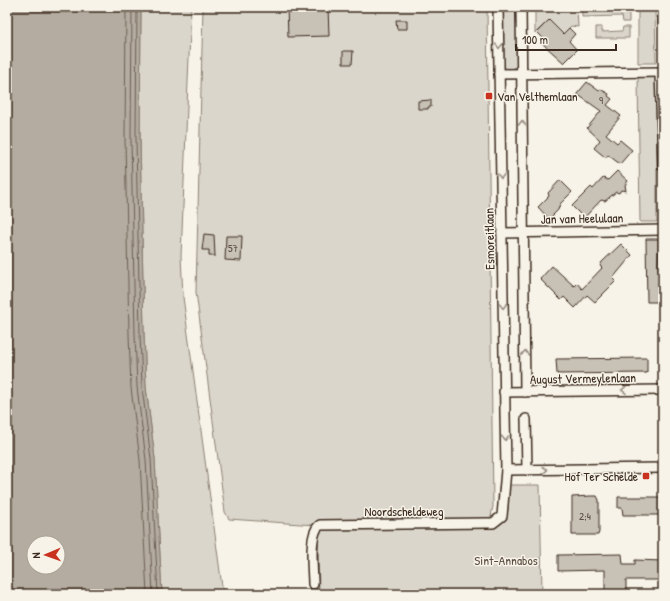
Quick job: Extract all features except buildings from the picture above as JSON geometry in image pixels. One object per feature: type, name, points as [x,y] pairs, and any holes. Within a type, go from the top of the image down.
[{"type":"street","name":"Esmoreitlaan","points":[[498,7],[506,470]]},
{"type":"street","points":[[520,7],[525,392]]},
{"type":"street","points":[[499,74],[662,72],[663,166]]},
{"type":"street","name":"Jan van Heelulaan","points":[[502,232],[663,230]]},
{"type":"street","name":"August Vermeylenlaan","points":[[504,392],[663,390]]},
{"type":"street","points":[[526,419],[527,470]]},
{"type":"street","points":[[506,470],[663,468]]},
{"type":"street","name":"Noordscheldeweg","points":[[313,584],[313,537],[316,529],[320,526],[493,523],[499,520],[503,511],[503,482],[506,470]]},
{"type":"green space","points":[[141,7],[191,7],[181,256],[183,297],[223,594],[162,594],[155,459],[146,387],[144,333],[140,138]]},
{"type":"green space","points":[[203,7],[487,7],[493,506],[491,517],[486,520],[315,525],[229,519],[225,512],[196,292]]},
{"type":"green space","points":[[502,7],[516,7],[517,65],[513,69],[503,67]]},
{"type":"green space","points":[[535,7],[577,7],[578,27],[571,26],[563,34],[549,20],[535,33]]},
{"type":"green space","points":[[638,7],[655,7],[656,63],[638,63]]},
{"type":"green space","points":[[582,10],[629,10],[629,22],[623,22],[622,16],[582,17]]},
{"type":"green space","points":[[596,27],[602,27],[602,32],[622,31],[623,27],[629,27],[629,38],[596,38]]},
{"type":"green space","points":[[638,76],[657,76],[657,222],[640,222]]},
{"type":"green space","name":"Sint-Annabos","points":[[508,485],[540,485],[542,594],[319,594],[318,540],[320,533],[323,530],[496,527],[501,524],[507,514]]},
{"type":"water","points":[[7,7],[141,7],[140,138],[144,333],[146,387],[155,459],[162,594],[7,594]]},
{"type":"place","name":"Van Velthemlaan","points":[[489,96]]},
{"type":"place","name":"Hof Ter Schelde","points":[[646,476]]}]
